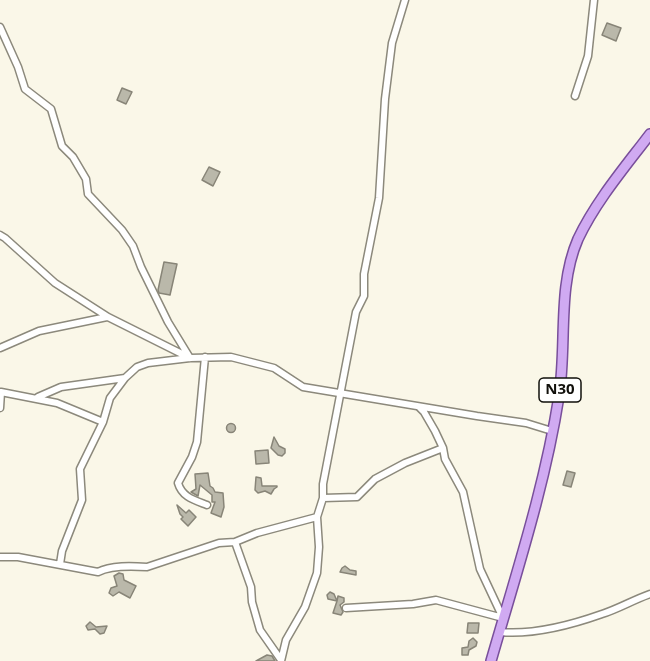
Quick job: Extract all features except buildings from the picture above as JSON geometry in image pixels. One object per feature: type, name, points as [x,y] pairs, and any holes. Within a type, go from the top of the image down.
[{"type":"main road","name":"N30","points":[[491,661],[523,553],[552,431],[559,395],[570,264],[578,239],[591,216],[650,134]]},
{"type":"street","points":[[281,661],[286,640],[305,607],[317,573],[319,547],[317,517],[323,498],[323,484],[356,312],[364,296],[363,274],[379,198],[385,99],[392,43],[405,0]]},
{"type":"street","points":[[575,96],[588,56],[594,0]]},
{"type":"street","points":[[0,27],[25,89],[51,109],[62,146],[73,158],[86,179],[87,194],[122,230],[133,246],[168,322],[190,358]]},
{"type":"street","points":[[0,236],[55,283],[108,317],[190,358]]},
{"type":"street","points":[[0,348],[39,331],[108,317]]},
{"type":"street","points":[[205,357],[197,442],[178,483],[181,491],[187,496],[207,505]]},
{"type":"street","points":[[60,564],[62,551],[82,500],[80,469],[103,422],[110,398],[125,378],[137,367],[148,363],[190,358],[231,357],[274,368],[303,387],[502,419],[552,431]]},
{"type":"street","points":[[38,397],[61,387],[125,378]]},
{"type":"street","points":[[0,408],[1,392],[38,397],[103,422]]},
{"type":"street","points":[[417,405],[424,412],[463,492],[480,569],[504,618]]},
{"type":"street","points":[[323,498],[357,497],[375,479],[405,463],[443,448]]},
{"type":"street","points":[[0,557],[18,557],[98,573],[105,569],[147,567],[191,551],[195,553],[219,543],[235,542],[257,533],[317,517]]},
{"type":"street","points":[[235,542],[251,587],[252,602],[260,630],[281,661]]},
{"type":"street","points":[[500,632],[535,632],[602,614],[650,594]]},
{"type":"street","points":[[346,608],[413,604],[436,600],[504,618]]}]
